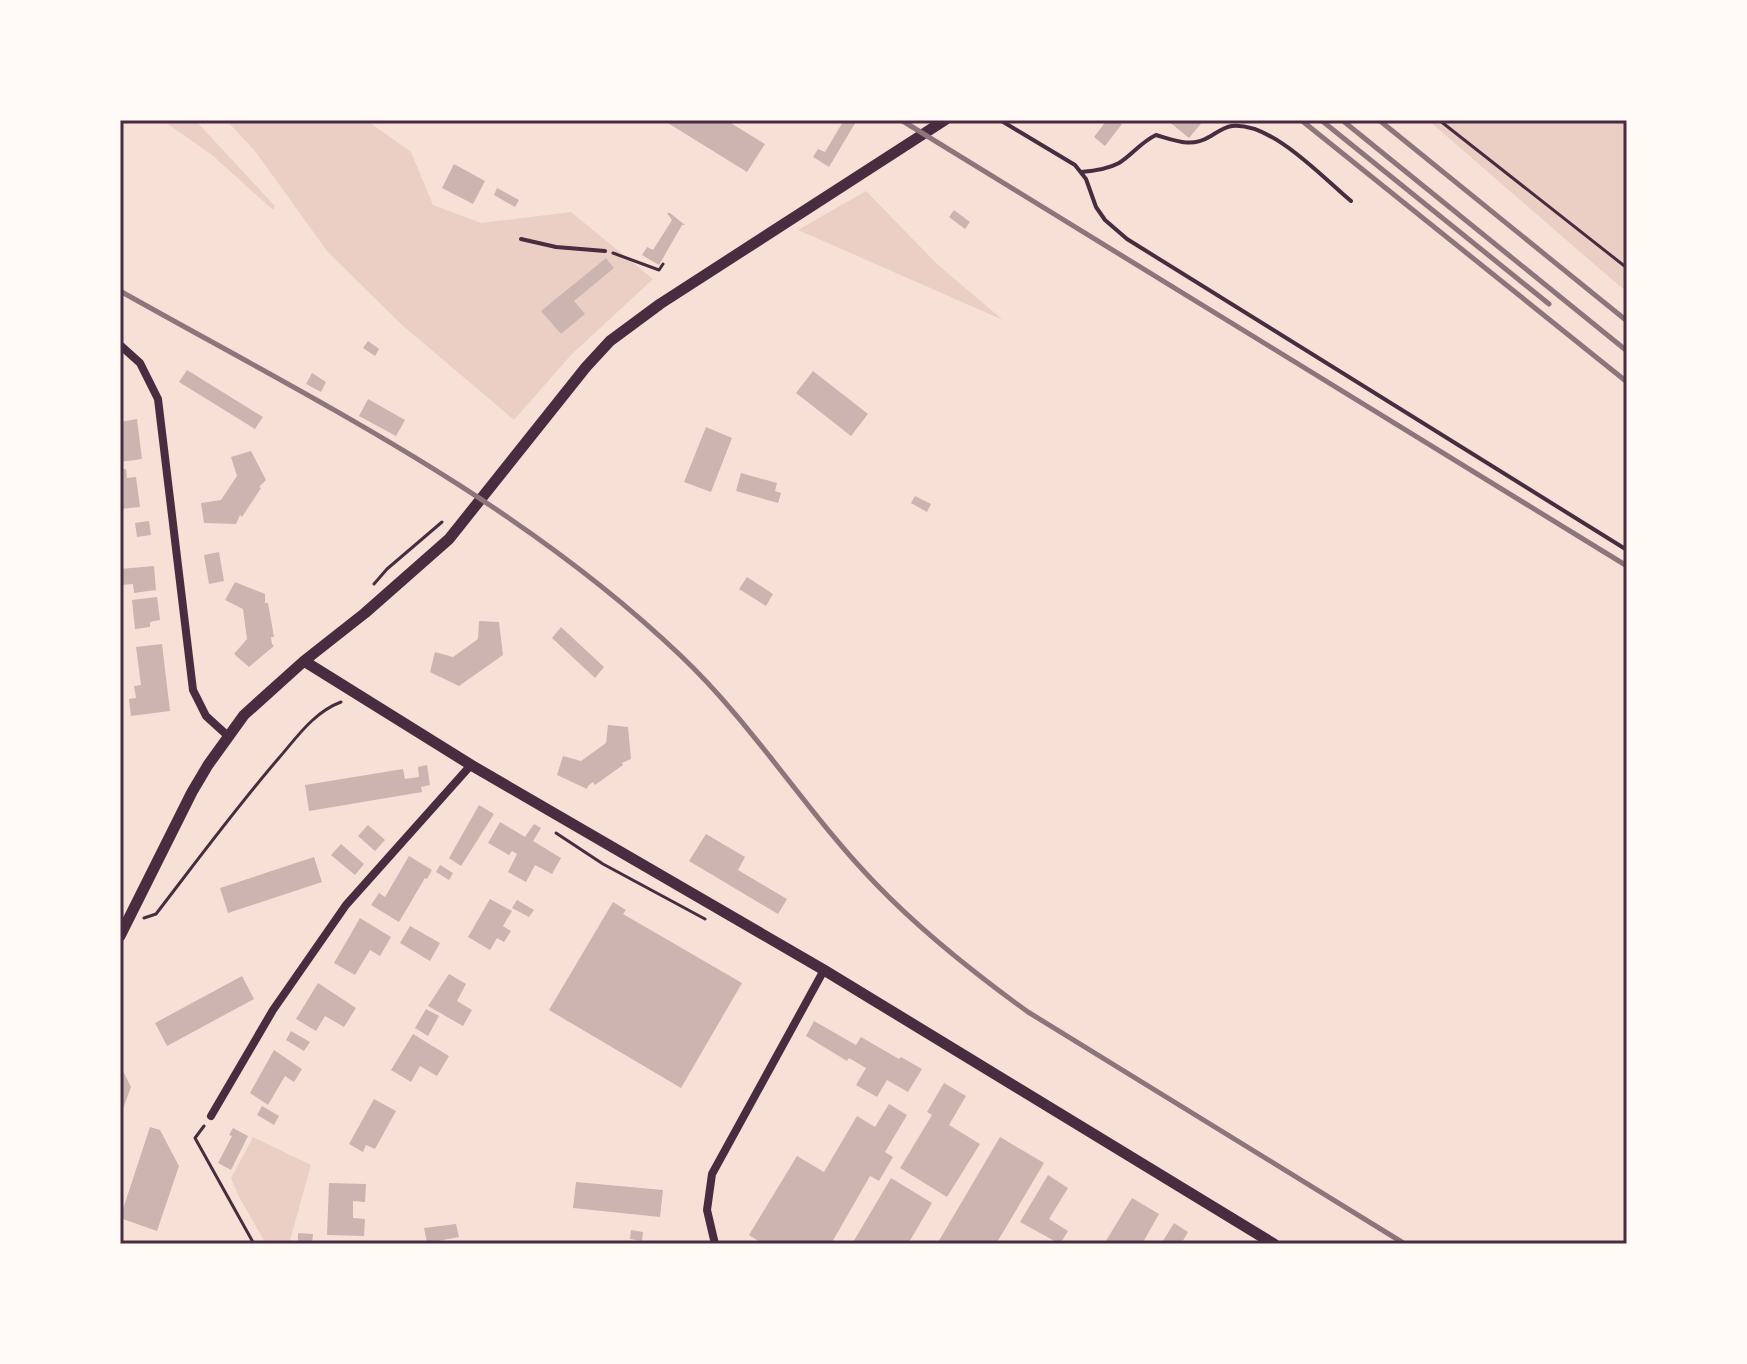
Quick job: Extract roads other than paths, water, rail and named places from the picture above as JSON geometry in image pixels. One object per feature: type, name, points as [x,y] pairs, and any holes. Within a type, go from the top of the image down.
[{"type":"street","points":[[123,930],[192,792],[228,736],[253,707],[404,580],[466,520],[586,367],[610,341],[718,265],[945,120]]},
{"type":"street","points":[[120,345],[140,363],[158,399],[193,690],[206,716],[228,736]]},
{"type":"street","points":[[304,661],[471,765],[824,970],[1274,1244]]},
{"type":"street","points":[[211,1116],[273,1010],[346,905],[471,765]]},
{"type":"street","points":[[715,1244],[707,1210],[712,1174],[824,970]]},
{"type":"lane","points":[[1000,120],[1075,165],[1105,220],[1127,239],[1627,550]]},
{"type":"lane","points":[[1081,172],[1120,163],[1141,142],[1156,135],[1188,144],[1203,141],[1229,126],[1248,127],[1276,139],[1351,201]]},
{"type":"lane","points":[[521,239],[556,247],[605,251]]},
{"type":"railway","points":[[901,120],[1627,566]]},
{"type":"railway","points":[[1301,120],[1627,382]]},
{"type":"railway","points":[[1321,120],[1549,304]]},
{"type":"railway","points":[[1342,120],[1627,351]]},
{"type":"railway","points":[[1379,120],[1627,321]]},
{"type":"railway","points":[[120,291],[340,413],[483,500],[551,548],[617,599],[707,682],[850,856],[894,902],[949,951],[1028,1012],[1405,1244]]}]
